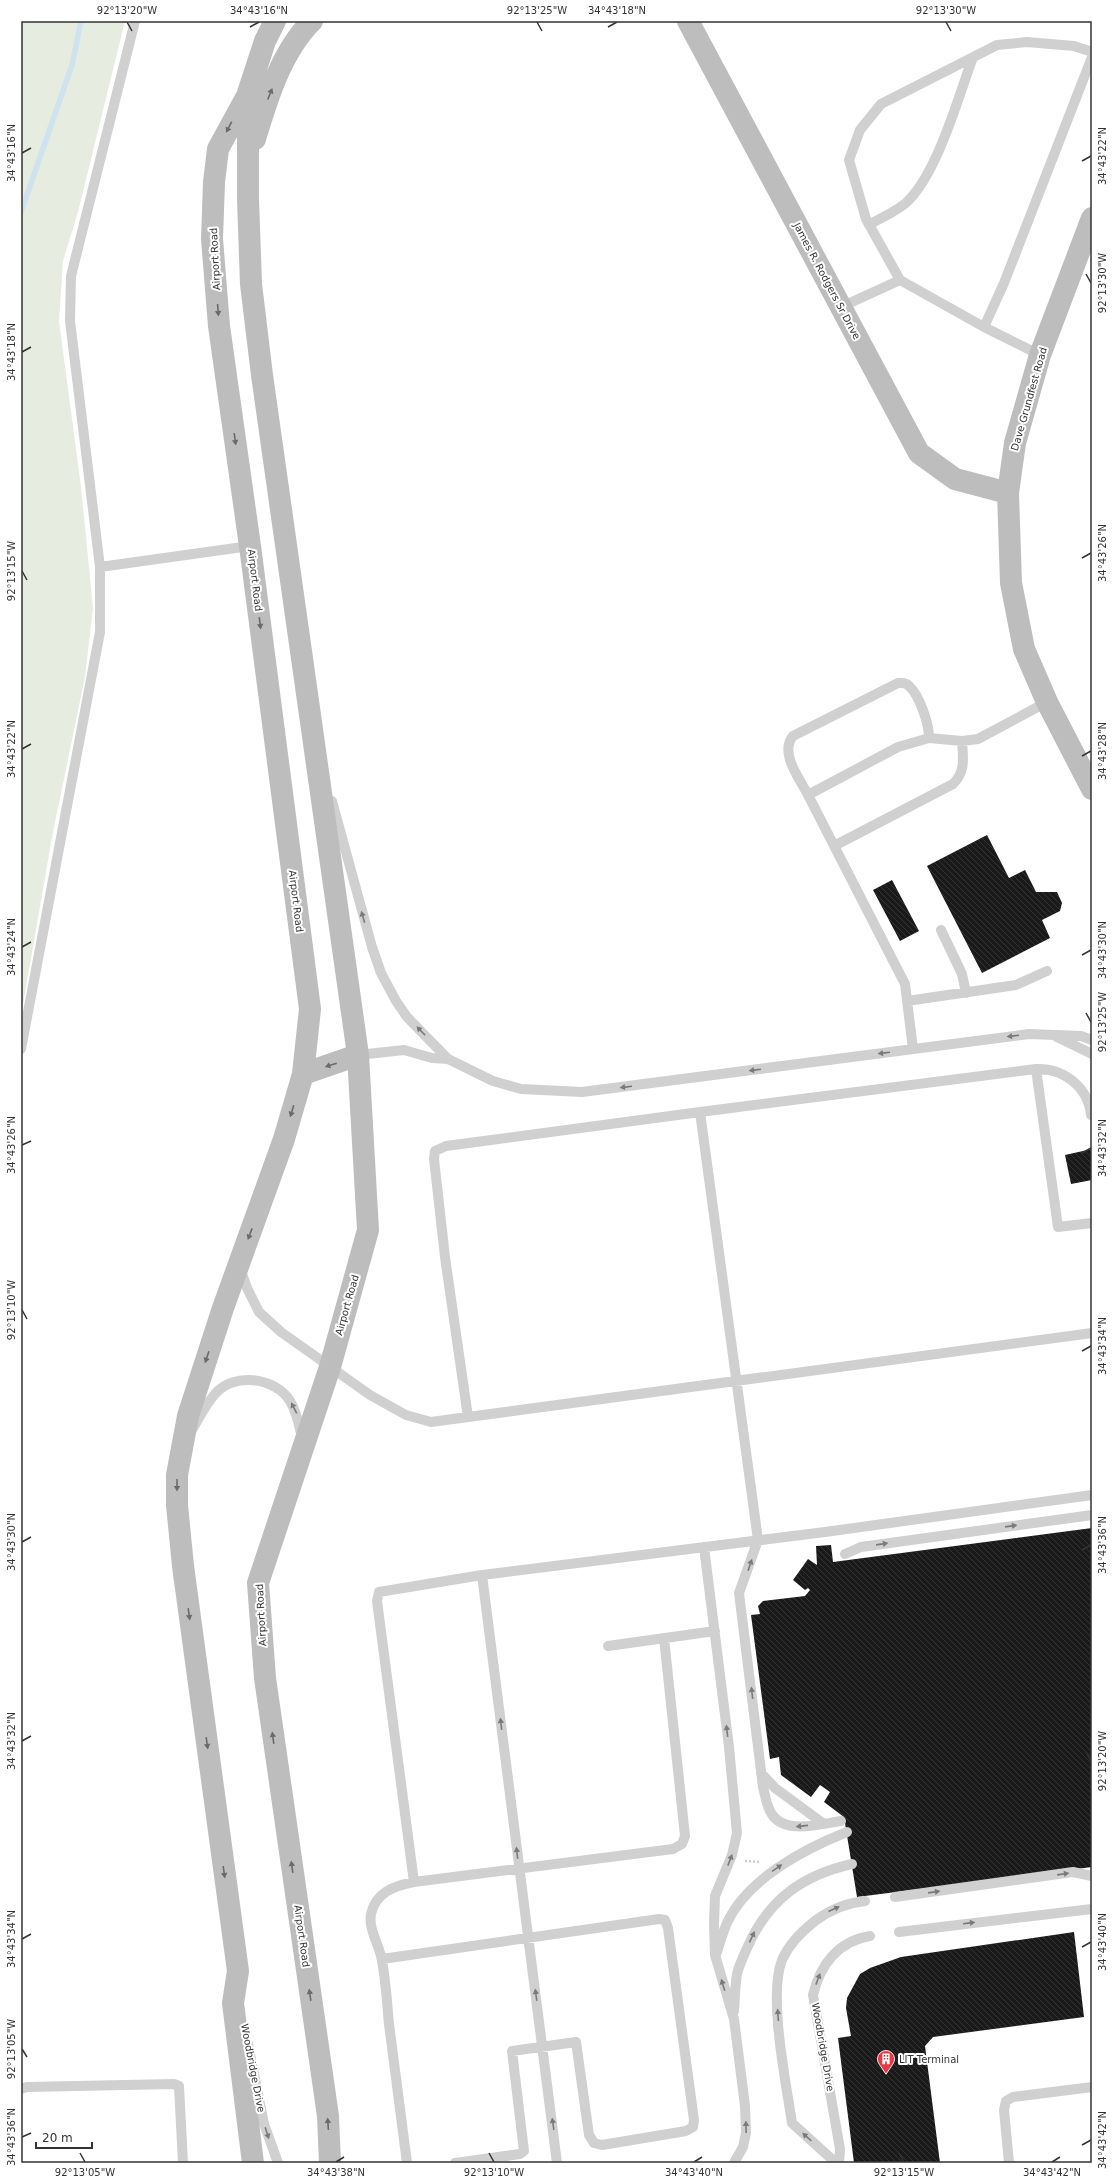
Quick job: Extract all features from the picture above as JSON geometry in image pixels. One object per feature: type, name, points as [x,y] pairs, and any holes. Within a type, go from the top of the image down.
[{"type":"main road","name":"Airport Road","points":[[253,2163],[233,2003],[238,1970],[183,1566],[177,1498],[177,1475],[181,1446],[194,1393],[284,1139],[303,1074],[308,1044],[309,1001],[250,546],[219,326],[212,239],[214,182],[218,149],[248,93],[265,41],[275,21]]},
{"type":"main road","points":[[249,157],[275,81],[294,45],[312,21]]},
{"type":"main road","name":"James R. Rodgers Sr Drive","points":[[688,21],[919,453],[955,479],[1008,493]]},
{"type":"main road","name":"Airport Road","points":[[248,93],[248,199],[252,284],[263,383],[358,1055],[368,1230],[330,1367],[258,1584],[265,1678],[328,2116],[330,2163]]},
{"type":"main road","name":"Dave Grundfest Road","points":[[1092,218],[1040,355],[1015,443],[1008,493],[1011,584],[1024,649],[1047,702],[1092,789]]},
{"type":"main road","points":[[303,1074],[358,1055]]},
{"type":"lane","points":[[21,1049],[100,632],[100,567],[70,321],[71,276],[135,21]]},
{"type":"lane","points":[[1040,355],[935,301],[900,280],[870,225],[849,160],[860,130],[881,104],[997,45],[1027,42],[1074,46],[1092,52]]},
{"type":"lane","points":[[870,225],[907,202],[920,188],[937,155],[973,57]]},
{"type":"lane","points":[[984,327],[1004,283],[1092,57]]},
{"type":"lane","points":[[841,307],[900,280]]},
{"type":"lane","points":[[100,567],[250,546]]},
{"type":"lane","points":[[913,1050],[905,984],[788,756],[789,741],[793,736],[898,683],[904,683],[910,686],[924,714],[929,729],[929,738]]},
{"type":"lane","points":[[808,795],[898,747],[929,738],[962,741],[978,739],[1047,702]]},
{"type":"lane","points":[[311,724],[365,924],[381,973],[396,1001],[407,1017],[448,1059],[493,1081],[521,1089],[582,1092],[1029,1034],[1081,1036],[1092,1040]]},
{"type":"lane","points":[[834,846],[953,784],[960,777],[963,769],[962,741]]},
{"type":"lane","points":[[941,930],[962,974],[966,993]]},
{"type":"lane","points":[[908,1001],[1016,985],[1047,971]]},
{"type":"lane","points":[[1052,1034],[1092,1054]]},
{"type":"lane","points":[[358,1055],[404,1050],[432,1058],[448,1059]]},
{"type":"lane","points":[[468,1417],[445,1257],[434,1159],[435,1150],[446,1146],[1036,1069],[1047,1069],[1070,1078],[1087,1098],[1091,1115]]},
{"type":"lane","points":[[1036,1069],[1058,1227],[1092,1223]]},
{"type":"lane","points":[[700,1112],[758,1540],[740,1593],[763,1787],[770,1812],[780,1822],[793,1827],[841,1822]]},
{"type":"lane","points":[[239,1264],[247,1288],[259,1312],[281,1332],[370,1395],[406,1416],[431,1422],[1092,1333]]},
{"type":"lane","points":[[181,1446],[215,1393],[227,1384],[247,1379],[266,1382],[279,1390],[289,1399],[297,1415],[304,1446]]},
{"type":"lane","points":[[414,1882],[377,1601],[379,1592],[402,1586],[482,1575],[1092,1495]]},
{"type":"lane","points":[[845,1554],[861,1547],[1092,1515]]},
{"type":"lane","points":[[704,1547],[729,1747],[737,1833],[732,1855],[715,1896],[714,1925],[716,1955],[734,2015],[746,2106],[746,2133],[743,2147],[734,2163]]},
{"type":"lane","points":[[482,1575],[557,2163]]},
{"type":"lane","points":[[608,1646],[715,1631]]},
{"type":"lane","points":[[407,2163],[382,1960],[371,1925],[370,1915],[373,1906],[386,1890],[395,1886],[414,1882],[673,1849],[682,1844],[685,1836],[664,1638]]},
{"type":"lane","points":[[761,1773],[775,1788],[824,1824]]},
{"type":"lane","points":[[716,1955],[728,1922],[742,1901],[770,1874],[815,1845],[847,1832]]},
{"type":"lane","points":[[734,2015],[737,1974],[754,1933],[768,1911],[786,1894],[803,1882],[826,1870],[852,1864]]},
{"type":"lane","points":[[896,1897],[1073,1872],[1092,1876]]},
{"type":"lane","points":[[838,2163],[792,2123],[777,2013],[778,1981],[782,1960],[793,1941],[810,1924],[829,1911],[849,1902],[865,1900]]},
{"type":"lane","points":[[899,1932],[1092,1909]]},
{"type":"lane","points":[[382,1960],[659,1919],[665,1920],[668,1928],[694,2120],[693,2127],[686,2131],[602,2145],[594,2143],[589,2135],[576,2042],[542,2046],[512,2051],[524,2151],[520,2154],[455,2163]]},
{"type":"lane","name":"Woodbridge Drive","points":[[838,2163],[840,2149],[813,1995],[817,1979],[824,1965],[836,1952],[850,1942],[870,1936]]},
{"type":"lane","name":"Woodbridge Drive","points":[[238,1970],[245,2029],[264,2124],[278,2163]]},
{"type":"lane","points":[[21,2088],[174,2084],[179,2086],[183,2163]]},
{"type":"lane","points":[[1009,2163],[1004,2110],[1006,2101],[1013,2097],[1092,2087]]},
{"type":"path","points":[[745,1861],[760,1862]]},
{"type":"shaded area","points":[[21,21],[125,21],[78,212],[63,261],[59,321],[81,487],[93,608],[85,677],[52,837],[21,1016]]},
{"type":"building","points":[[987,835],[1009,878],[1025,870],[1036,892],[1057,892],[1062,903],[1060,911],[1042,920],[1050,938],[982,973],[927,866]]},
{"type":"building","points":[[892,880],[919,931],[900,941],[873,890]]},
{"type":"building","points":[[1092,1149],[1092,1180],[1071,1184],[1065,1155]]},
{"type":"building","points":[[1092,1528],[1092,1867],[857,1897],[844,1817],[824,1802],[830,1792],[820,1785],[811,1797],[781,1775],[779,1757],[770,1759],[751,1615],[760,1614],[758,1606],[763,1601],[805,1596],[810,1590],[808,1588],[805,1590],[793,1580],[808,1559],[817,1565],[816,1546],[831,1545],[833,1562]]},
{"type":"building","name":"LIT Terminal","points":[[1074,1932],[1084,2017],[933,2037],[925,2046],[940,2163],[854,2163],[838,2038],[851,2036],[846,2008],[847,1998],[860,1974],[870,1968],[901,1957]]},
{"type":"waterway","points":[[21,212],[72,65],[81,21]]},
{"type":"place","name":"LIT Terminal","points":[[886,2074]]}]
